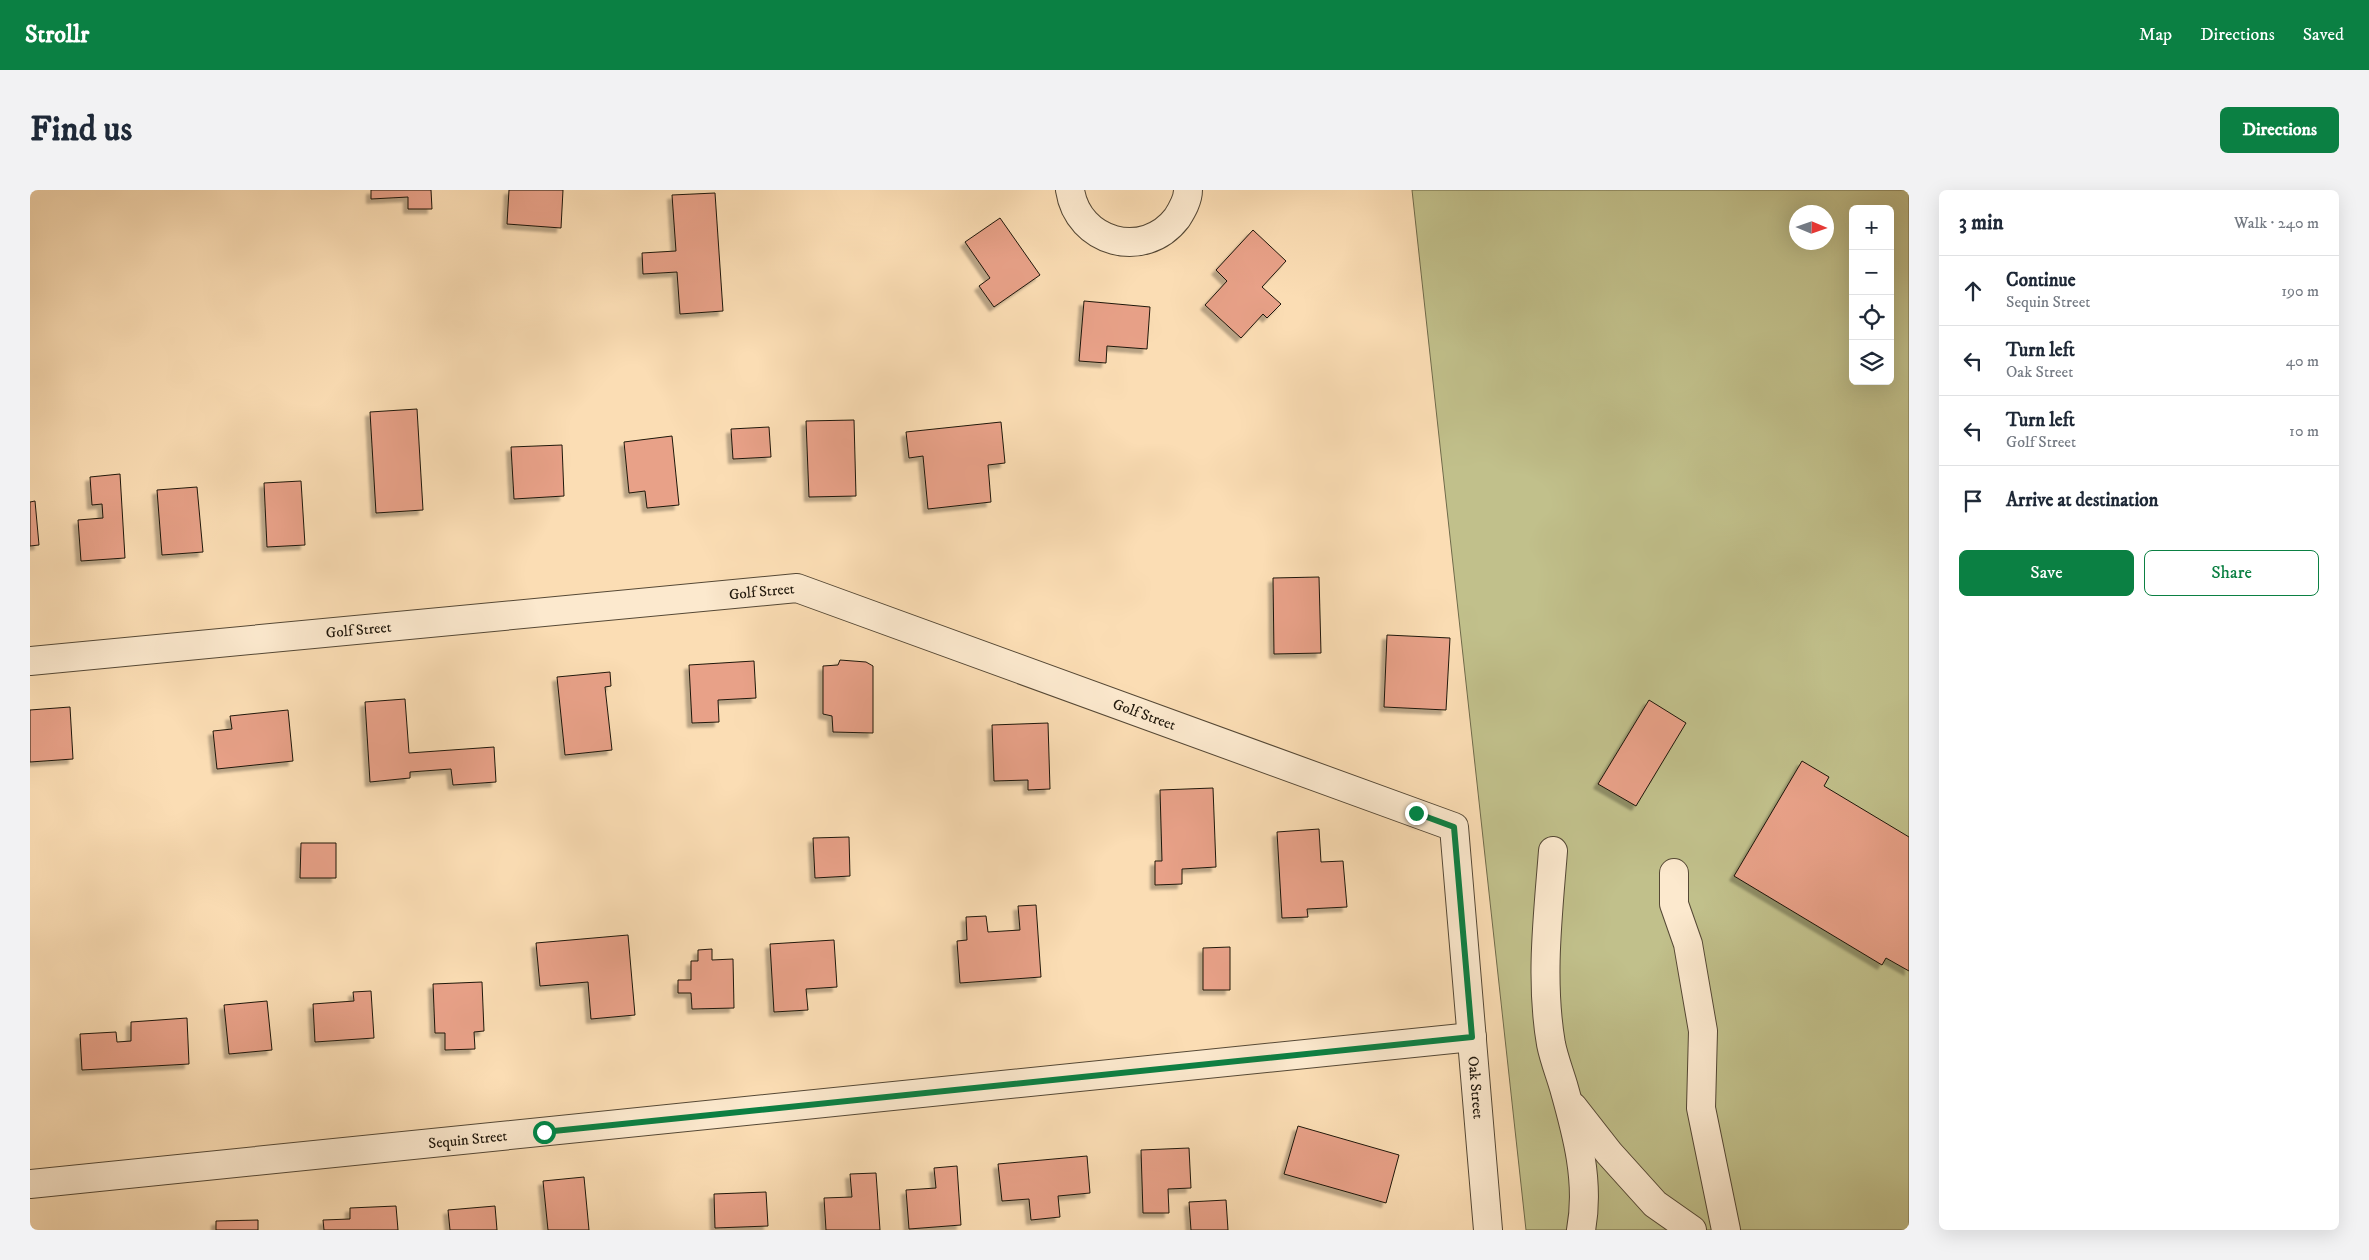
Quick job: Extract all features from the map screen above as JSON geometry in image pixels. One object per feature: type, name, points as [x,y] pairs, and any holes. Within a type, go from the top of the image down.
[{"type":"street","points":[[1070,190],[1076,210],[1087,225],[1101,236],[1119,242],[1138,242],[1156,237],[1170,226],[1182,211],[1188,190]]},
{"type":"street","name":"Golf Street","points":[[30,660],[797,588],[1454,827]]},
{"type":"street","name":"Oak Street","points":[[1454,827],[1488,1230]]},
{"type":"street","points":[[1553,851],[1545,978],[1551,1045],[1584,1175],[1585,1210],[1581,1230]]},
{"type":"street","points":[[1674,873],[1674,904],[1688,944],[1703,1031],[1700,1108],[1726,1230]]},
{"type":"street","name":"Sequin Street","points":[[30,1184],[1472,1037]]},
{"type":"street","points":[[1566,1098],[1609,1153],[1655,1204],[1692,1230]]},
{"type":"shaded area","points":[[1412,190],[1909,190],[1909,1230],[1526,1230]]},
{"type":"building","points":[[371,190],[431,190],[432,209],[408,209],[408,197],[371,199]]},
{"type":"building","points":[[509,190],[563,190],[561,228],[507,224]]},
{"type":"building","points":[[715,193],[723,311],[680,314],[677,272],[643,274],[642,253],[676,251],[672,195]]},
{"type":"building","points":[[1000,218],[1040,275],[994,307],[979,286],[990,278],[965,242]]},
{"type":"building","points":[[1253,230],[1286,261],[1262,287],[1281,304],[1267,318],[1263,314],[1241,338],[1205,305],[1227,281],[1216,270]]},
{"type":"building","points":[[1084,301],[1150,307],[1147,349],[1107,346],[1106,363],[1079,361]]},
{"type":"building","points":[[417,409],[423,510],[376,513],[370,412]]},
{"type":"building","points":[[854,420],[856,496],[809,497],[806,421]]},
{"type":"building","points":[[1001,422],[1005,463],[988,465],[991,502],[928,509],[923,456],[909,458],[906,432]]},
{"type":"building","points":[[769,427],[771,457],[733,459],[731,429]]},
{"type":"building","points":[[672,436],[679,505],[647,508],[645,491],[629,493],[624,442]]},
{"type":"building","points":[[562,445],[564,496],[514,499],[511,447]]},
{"type":"building","points":[[120,474],[125,558],[81,561],[78,520],[103,518],[102,504],[92,505],[90,477]]},
{"type":"building","points":[[301,481],[305,545],[267,547],[264,483]]},
{"type":"building","points":[[197,487],[203,552],[162,555],[157,490]]},
{"type":"building","points":[[35,501],[39,545],[30,546],[30,502]]},
{"type":"building","points":[[1319,577],[1321,653],[1274,654],[1273,578]]},
{"type":"building","points":[[1387,635],[1450,638],[1446,710],[1384,707]]},
{"type":"building","points":[[840,660],[866,662],[873,666],[873,733],[833,732],[832,716],[823,714],[823,666],[838,665]]},
{"type":"building","points":[[754,661],[756,698],[718,700],[719,722],[692,723],[689,665]]},
{"type":"building","points":[[610,672],[611,686],[605,687],[612,750],[565,755],[557,677]]},
{"type":"building","points":[[405,699],[409,753],[494,747],[496,782],[453,785],[451,769],[410,772],[410,778],[370,782],[365,702]]},
{"type":"building","points":[[1649,700],[1686,723],[1636,806],[1598,784]]},
{"type":"building","points":[[70,707],[73,759],[30,762],[30,710]]},
{"type":"building","points":[[288,710],[293,761],[217,769],[213,731],[232,729],[230,716]]},
{"type":"building","points":[[1048,723],[1050,789],[1028,790],[1028,780],[994,781],[992,725]]},
{"type":"building","points":[[1802,761],[1829,777],[1824,786],[1909,837],[1909,971],[1886,958],[1882,965],[1734,876]]},
{"type":"building","points":[[1213,788],[1216,867],[1182,869],[1182,884],[1155,885],[1155,861],[1162,861],[1160,790]]},
{"type":"building","points":[[1319,829],[1321,862],[1343,861],[1347,907],[1307,909],[1308,917],[1282,918],[1277,832]]},
{"type":"building","points":[[849,837],[850,876],[815,878],[813,838]]},
{"type":"building","points":[[301,843],[336,843],[336,878],[300,878]]},
{"type":"building","points":[[1036,905],[1041,977],[960,983],[957,941],[967,940],[966,917],[986,916],[988,932],[1020,930],[1018,906]]},
{"type":"building","points":[[628,935],[635,1015],[591,1019],[588,982],[540,986],[536,943]]},
{"type":"building","points":[[834,940],[837,987],[806,989],[808,1010],[774,1012],[770,944]]},
{"type":"building","points":[[1230,947],[1230,990],[1203,990],[1203,948]]},
{"type":"building","points":[[712,949],[712,960],[733,959],[734,1008],[692,1009],[691,993],[678,993],[678,980],[691,980],[691,961],[698,961],[698,950]]},
{"type":"building","points":[[482,982],[484,1031],[474,1032],[475,1049],[445,1050],[445,1033],[435,1033],[433,984]]},
{"type":"building","points":[[371,991],[374,1038],[315,1042],[313,1004],[354,1001],[353,992]]},
{"type":"building","points":[[267,1001],[272,1050],[229,1054],[224,1005]]},
{"type":"building","points":[[187,1018],[189,1064],[82,1070],[80,1034],[116,1032],[117,1042],[131,1041],[131,1022]]},
{"type":"building","points":[[1298,1126],[1399,1155],[1386,1203],[1284,1174]]},
{"type":"building","points":[[1189,1148],[1191,1188],[1168,1189],[1169,1213],[1143,1213],[1141,1150]]},
{"type":"building","points":[[1087,1156],[1090,1193],[1058,1196],[1060,1217],[1031,1220],[1029,1199],[1002,1201],[998,1164]]},
{"type":"building","points":[[957,1166],[961,1225],[909,1229],[906,1190],[936,1188],[934,1168]]},
{"type":"building","points":[[876,1173],[880,1230],[826,1230],[824,1198],[852,1197],[850,1174]]},
{"type":"building","points":[[584,1177],[589,1230],[548,1230],[543,1181]]},
{"type":"building","points":[[766,1192],[768,1226],[715,1228],[714,1194]]},
{"type":"building","points":[[1226,1200],[1228,1230],[1191,1230],[1189,1202]]},
{"type":"building","points":[[396,1206],[398,1230],[324,1230],[323,1220],[350,1219],[350,1208]]},
{"type":"building","points":[[495,1206],[497,1230],[450,1230],[448,1210]]},
{"type":"building","points":[[258,1220],[258,1230],[216,1230],[216,1221]]},
{"type":"route","points":[[544,1132],[1472,1037],[1454,827],[1416,813]]}]
